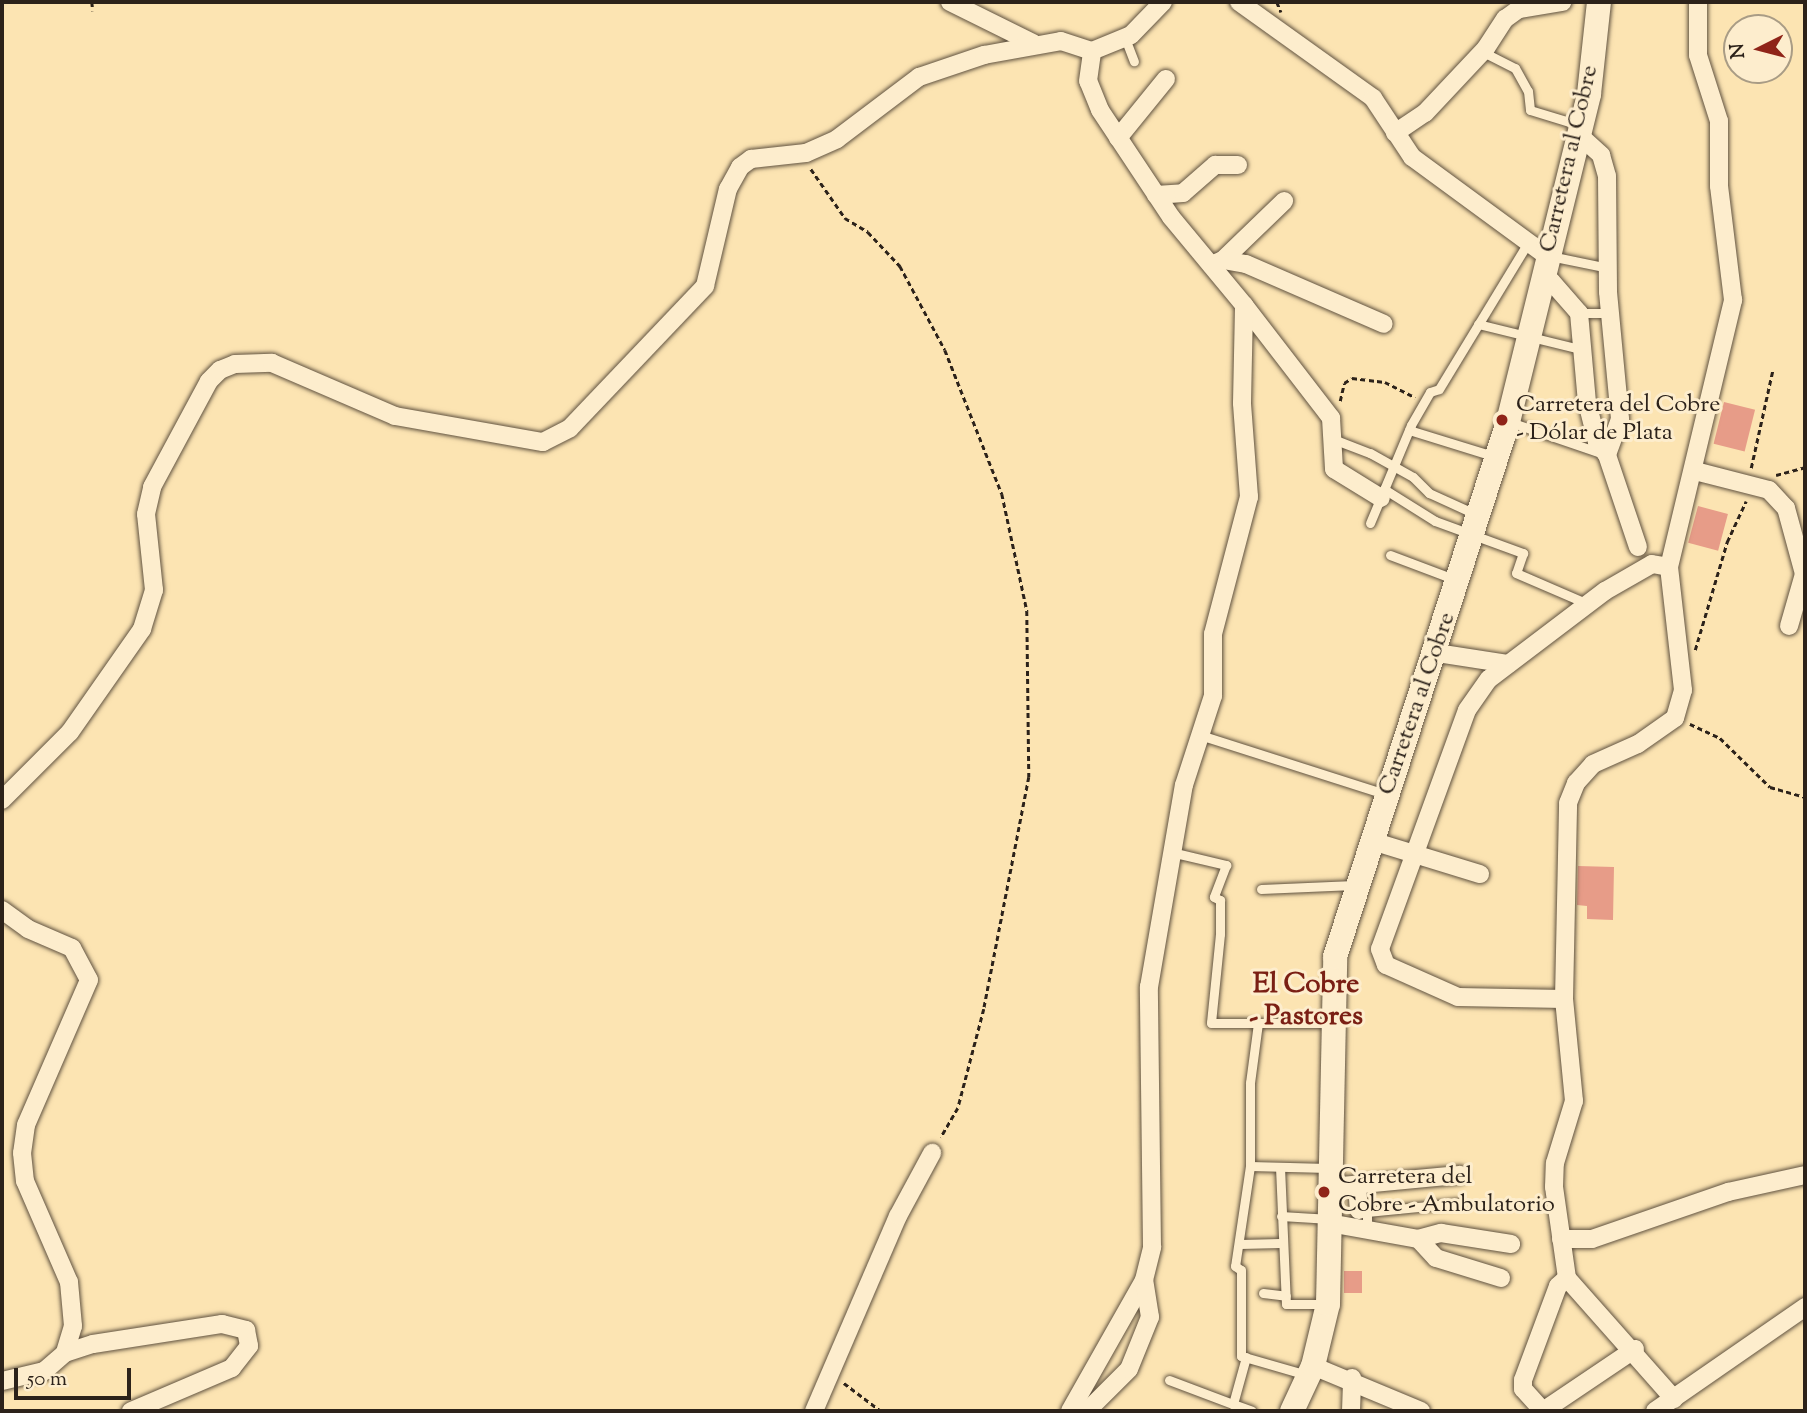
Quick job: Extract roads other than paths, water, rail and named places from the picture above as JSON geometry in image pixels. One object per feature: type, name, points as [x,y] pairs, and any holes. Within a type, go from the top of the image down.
[{"type":"street","points":[[950,2],[1033,43]]},
{"type":"street","points":[[2,800],[70,732],[142,629],[154,590],[146,514],[152,488],[202,393],[220,370],[235,364],[272,363],[395,415],[543,442],[570,428],[705,286],[728,189],[740,167],[751,159],[806,153],[837,139],[919,77],[1033,43],[1061,41],[1092,51],[1125,38],[1163,2]]},
{"type":"street","points":[[1239,2],[1373,99],[1412,157],[1539,259],[1551,281],[1579,313],[1587,402],[1597,442],[1607,455],[1638,547]]},
{"type":"street","points":[[1395,133],[1424,113],[1483,52],[1505,19],[1519,9],[1562,2]]},
{"type":"street","name":"Carretera al Cobre","points":[[1292,1411],[1311,1371],[1328,1304],[1330,1023],[1335,957],[1387,794],[1437,653],[1508,422],[1527,340],[1539,259],[1580,130],[1599,2]]},
{"type":"street","points":[[1674,1399],[1634,1349],[1567,1278],[1555,1163],[1574,1101],[1564,999],[1565,830],[1576,783],[1593,764],[1638,744],[1675,718],[1683,690],[1669,567],[1695,471],[1733,300],[1719,186],[1719,121],[1698,55],[1698,2]]},
{"type":"street","points":[[1092,51],[1092,96],[1156,195],[1217,263],[1244,305],[1331,418],[1334,439],[1329,457],[1334,468],[1382,493]]},
{"type":"street","points":[[1118,138],[1166,79]]},
{"type":"street","points":[[1580,130],[1605,165],[1620,419],[1607,455]]},
{"type":"street","points":[[1156,195],[1183,193],[1215,166],[1238,164]]},
{"type":"street","points":[[1217,263],[1284,201]]},
{"type":"street","points":[[1217,263],[1245,264],[1384,324]]},
{"type":"street","points":[[1070,1411],[1144,1280],[1152,1247],[1149,987],[1170,851],[1216,675],[1213,634],[1249,497],[1243,365],[1244,305]]},
{"type":"street","points":[[1243,365],[1251,351],[1275,346]]},
{"type":"street","points":[[1695,471],[1769,490],[1786,508],[1804,574],[1789,626]]},
{"type":"street","points":[[1564,999],[1458,997],[1386,965],[1380,949],[1467,710],[1489,679],[1588,604],[1652,564],[1669,567]]},
{"type":"street","points":[[1437,653],[1508,664]]},
{"type":"street","points":[[1372,841],[1480,874]]},
{"type":"street","points":[[2,910],[28,929],[72,948],[89,979],[26,1125],[22,1153],[26,1181],[69,1282],[73,1326],[65,1353]]},
{"type":"street","points":[[814,1411],[898,1216],[932,1153]]},
{"type":"street","points":[[1330,1178],[1357,1184],[1459,1175]]},
{"type":"street","points":[[1561,1240],[1592,1239],[1728,1192],[1805,1175]]},
{"type":"street","points":[[1357,1184],[1359,1210]]},
{"type":"street","points":[[1330,1221],[1418,1240],[1441,1233],[1511,1244]]},
{"type":"street","points":[[1418,1240],[1436,1258],[1501,1278]]},
{"type":"street","points":[[1567,1278],[1558,1286],[1523,1380],[1523,1389],[1543,1411],[1634,1349]]},
{"type":"street","points":[[1087,1411],[1129,1369],[1150,1317],[1144,1280]]},
{"type":"street","points":[[1655,1411],[1805,1307]]},
{"type":"street","points":[[2,1381],[44,1371],[65,1353],[93,1344],[222,1324],[246,1330],[249,1346],[232,1368],[131,1411]]},
{"type":"street","points":[[1311,1371],[1352,1378],[1421,1411]]},
{"type":"street","points":[[1351,1411],[1352,1378]]},
{"type":"lane","points":[[1125,38],[1134,61]]},
{"type":"lane","points":[[1483,52],[1515,68],[1528,91],[1530,110],[1580,130]]},
{"type":"lane","points":[[1370,523],[1409,429],[1424,401],[1439,388],[1478,324],[1539,259],[1610,269]]},
{"type":"lane","points":[[1579,313],[1614,313]]},
{"type":"lane","points":[[1478,324],[1527,340],[1584,350]]},
{"type":"lane","points":[[1508,422],[1607,455]]},
{"type":"lane","points":[[1409,429],[1498,457]]},
{"type":"lane","points":[[1334,439],[1394,466],[1476,526],[1523,553],[1517,573],[1588,604]]},
{"type":"lane","points":[[1382,493],[1435,521],[1476,526]]},
{"type":"lane","points":[[1390,555],[1460,581]]},
{"type":"lane","points":[[1200,735],[1387,794]]},
{"type":"lane","points":[[1170,851],[1226,865],[1214,897],[1220,900],[1220,934],[1212,1023],[1330,1023]]},
{"type":"lane","points":[[1261,889],[1358,885]]},
{"type":"lane","points":[[1258,1023],[1250,1083],[1250,1166],[1236,1266],[1241,1270],[1241,1356],[1311,1371]]},
{"type":"lane","points":[[1250,1166],[1280,1167],[1330,1178]]},
{"type":"lane","points":[[1280,1167],[1280,1243],[1286,1304],[1328,1304]]},
{"type":"lane","points":[[1367,1231],[1367,1212],[1459,1203]]},
{"type":"lane","points":[[1281,1216],[1330,1221]]},
{"type":"lane","points":[[1240,1244],[1280,1243]]},
{"type":"lane","points":[[1263,1293],[1286,1296]]},
{"type":"lane","points":[[1233,1404],[1246,1357]]},
{"type":"lane","points":[[1169,1380],[1252,1411]]},
{"type":"place","name":"Carretera del Cobre - Dólar de Plata","points":[[1502,420]]},
{"type":"place","name":"Carretera del Cobre - Ambulatorio","points":[[1324,1192]]},
{"type":"district","name":"El Cobre - Pastores","points":[[1306,1001]]}]
